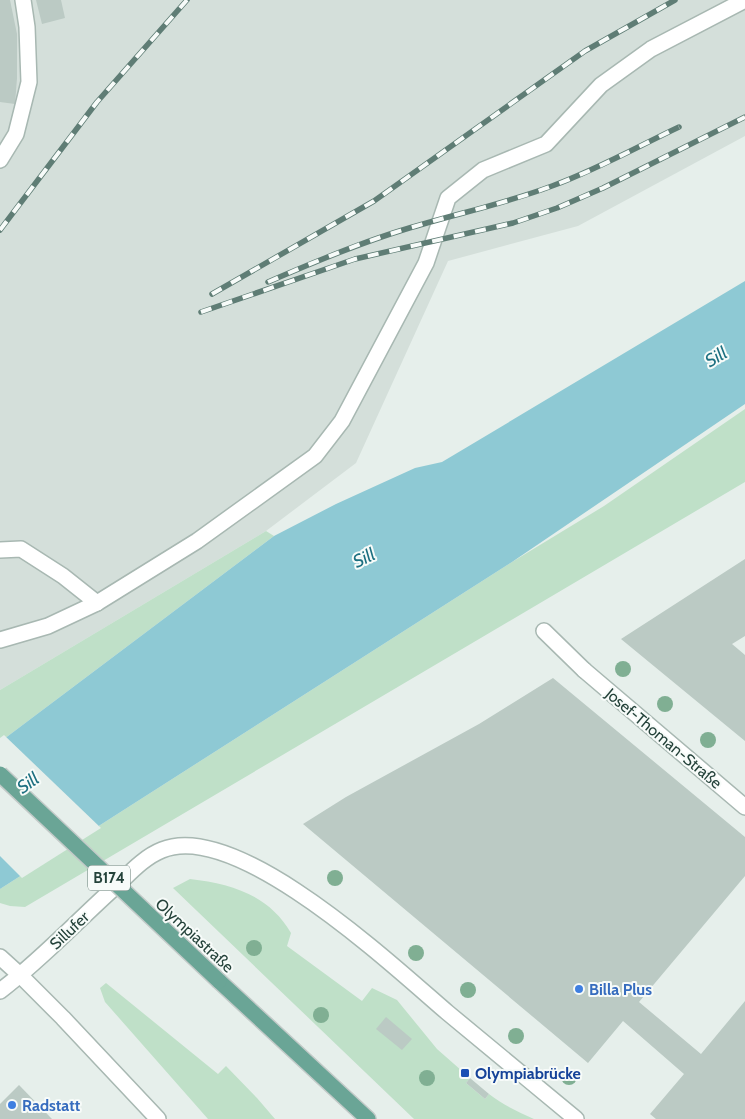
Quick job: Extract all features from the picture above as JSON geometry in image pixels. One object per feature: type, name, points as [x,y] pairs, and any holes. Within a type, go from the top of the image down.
[{"type":"main road","name":"Olympiastraße","points":[[0,774],[368,1119]]},
{"type":"street","points":[[0,160],[16,134],[29,82],[27,27],[23,0]]},
{"type":"street","points":[[0,640],[48,626],[97,604],[197,541],[315,456],[342,422],[426,263],[448,198],[483,170],[546,144],[601,85],[651,49],[745,0]]},
{"type":"street","points":[[0,550],[21,549],[63,576],[97,604]]},
{"type":"street","name":"Josef-Thoman-Straße","points":[[544,631],[584,670],[745,807]]},
{"type":"street","name":"Sillufer","points":[[0,991],[20,976],[106,895],[155,853],[179,846],[193,846],[220,851],[263,871],[319,907],[576,1119]]},
{"type":"street","points":[[0,957],[63,1018],[158,1119]]},
{"type":"shaded area","points":[[0,0],[745,0],[745,136],[578,226],[448,261],[356,463],[266,531],[0,690]]},
{"type":"green space","points":[[745,409],[745,482],[25,907],[0,903],[0,889],[512,562],[604,506]]},
{"type":"green space","points":[[266,531],[274,536],[0,742],[0,690]]},
{"type":"green space","points":[[190,879],[235,888],[272,909],[291,933],[287,946],[362,1001],[372,988],[397,1000],[437,1049],[470,1078],[466,1083],[485,1099],[489,1094],[500,1102],[534,1119],[414,1119],[173,888]]},
{"type":"green space","points":[[106,983],[218,1074],[226,1066],[275,1119],[208,1119],[105,1002],[100,988]]},
{"type":"water","name":"Sill","points":[[745,281],[745,404],[512,562],[0,889],[0,742],[274,536],[336,504],[415,468],[442,462]]},
{"type":"pier","points":[[4,735],[101,828],[22,878],[0,856],[0,738]]},
{"type":"building","points":[[0,0],[10,0],[17,34],[15,104],[0,102]]},
{"type":"building","points":[[36,0],[61,0],[65,18],[42,24]]},
{"type":"building","points":[[745,559],[745,636],[732,644],[745,655],[745,741],[621,639]]},
{"type":"building","points":[[553,678],[745,837],[745,876],[639,1002],[701,1054],[745,1001],[745,1119],[656,1119],[650,1114],[684,1074],[623,1021],[588,1063],[303,824],[346,797],[479,724]]},
{"type":"building","points":[[386,1017],[412,1039],[402,1050],[376,1029]]},
{"type":"building","points":[[470,1078],[489,1094],[485,1099],[466,1083]]},
{"type":"building","points":[[19,1085],[52,1119],[0,1119],[0,1104]]},
{"type":"railway","points":[[0,230],[97,102],[187,0]]},
{"type":"railway","points":[[212,294],[374,201],[585,51],[675,0]]},
{"type":"railway","points":[[201,312],[355,259],[513,223],[557,208],[603,188],[745,117]]},
{"type":"railway","points":[[268,282],[388,234],[516,198],[568,180],[679,127]]},
{"type":"place","name":"Billa Plus","points":[[579,989]]},
{"type":"place","name":"Olympiabrücke","points":[[465,1073]]},
{"type":"place","name":"Radstatt","points":[[12,1105]]}]
